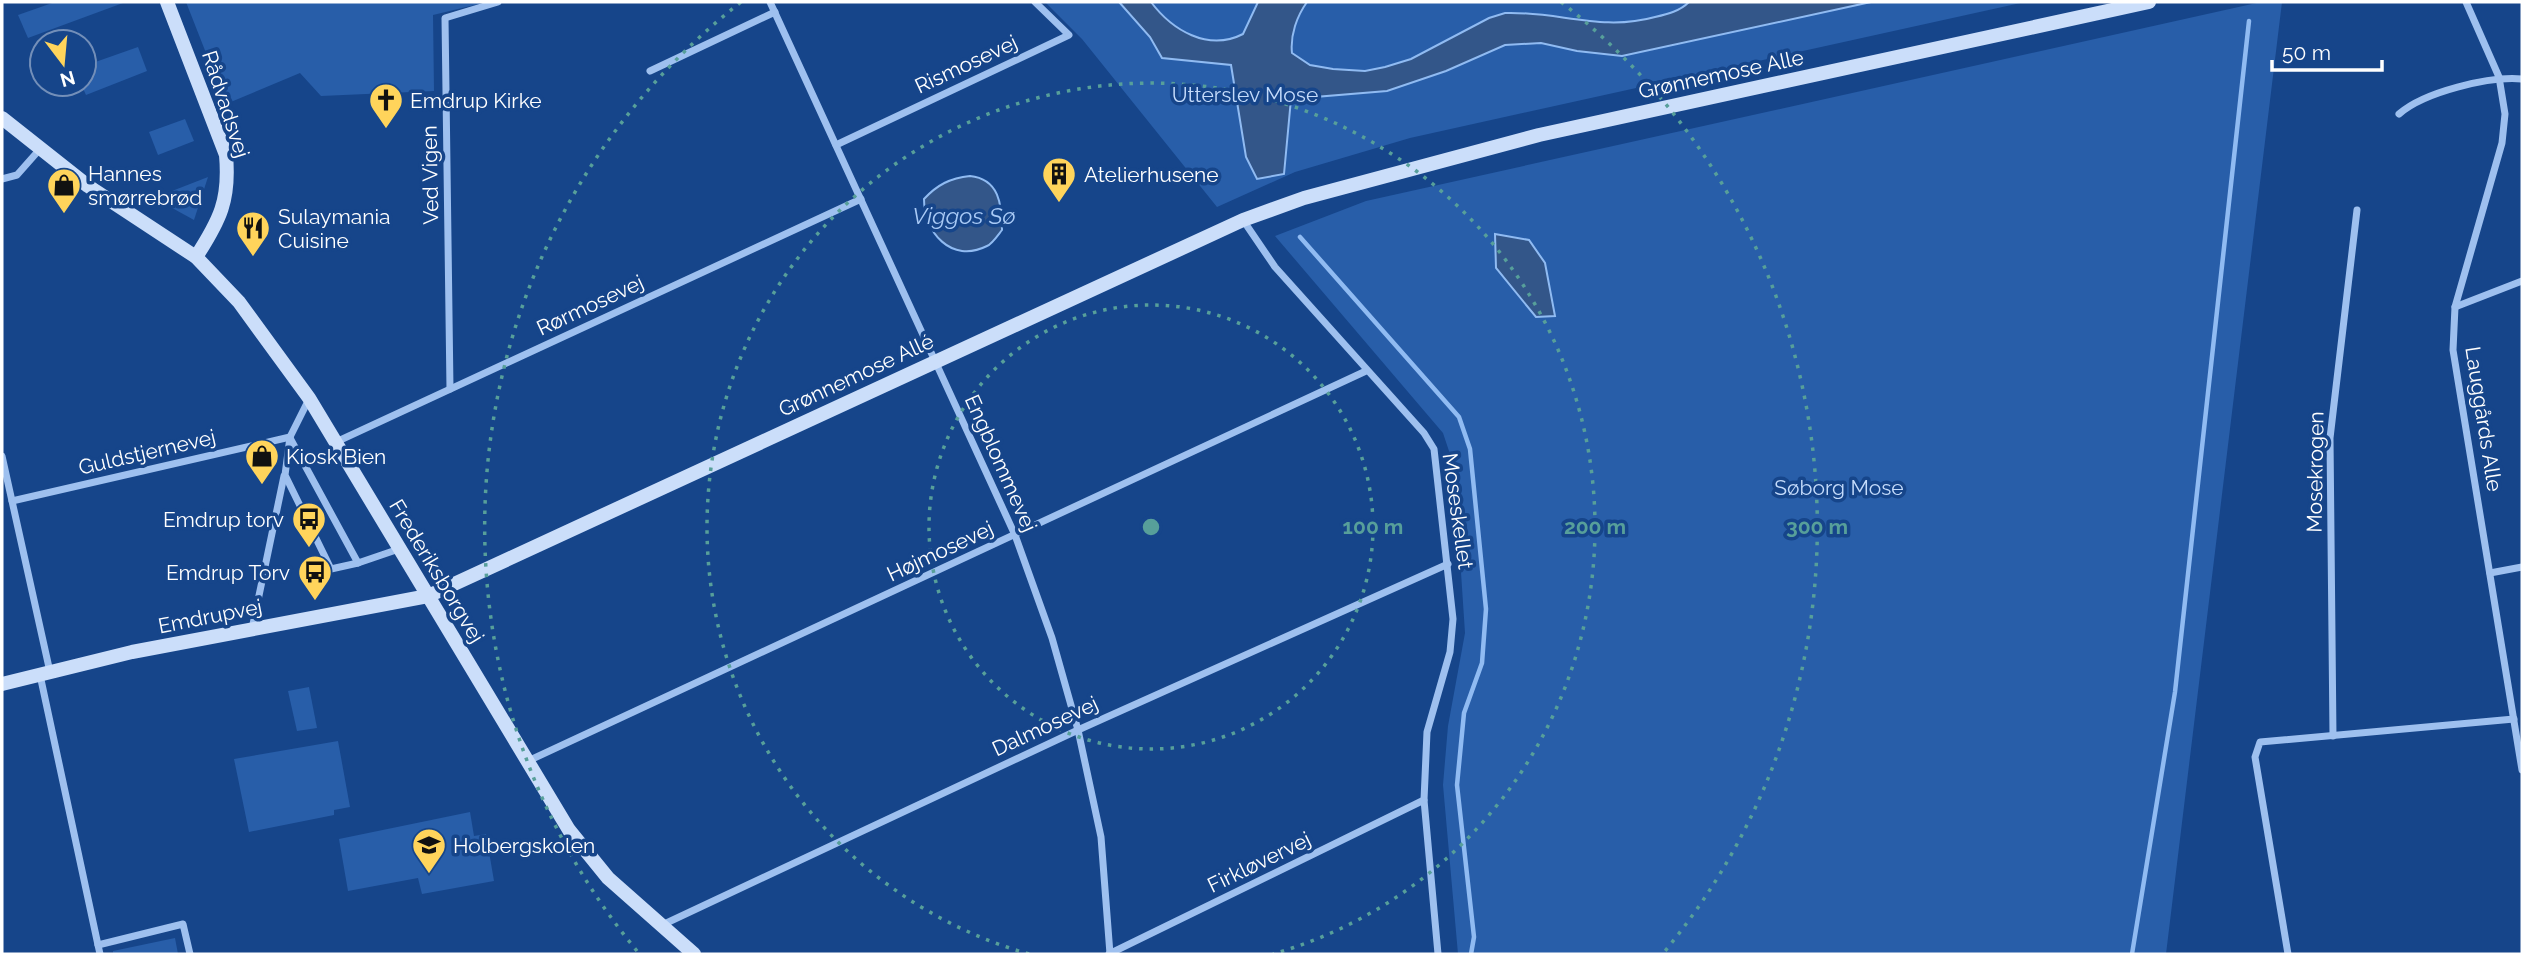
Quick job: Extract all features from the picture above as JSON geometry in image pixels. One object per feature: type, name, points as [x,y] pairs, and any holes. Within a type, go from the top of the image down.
[{"type":"street","name":"Rådvadsvej","points":[[167,2],[226,156],[228,181],[224,207],[216,227],[196,257]]},
{"type":"street","name":"Ved Vigen","points":[[450,389],[445,18],[499,2]]},
{"type":"street","name":"Engblommevej","points":[[770,2],[1015,535],[1052,638],[1078,730],[1101,837],[1110,954]]},
{"type":"street","name":"Rismosevej","points":[[836,145],[1069,35],[1035,2]]},
{"type":"street","name":"Grønnemose Alle","points":[[1304,198],[1539,135],[2149,2]]},
{"type":"street","name":"Lauggårds Alle","points":[[2466,2],[2499,77],[2505,114],[2502,143],[2455,307],[2453,350],[2522,770]]},
{"type":"street","points":[[650,71],[775,12]]},
{"type":"street","points":[[2399,114],[2412,103],[2499,77],[2522,79]]},
{"type":"street","name":"Frederiksborgvej","points":[[2,118],[88,186],[196,257],[239,302],[309,398],[569,830],[608,878],[660,927],[694,954]]},
{"type":"street","points":[[2,179],[17,174],[40,149]]},
{"type":"street","name":"Grønnemose Allé","points":[[428,596],[1243,220],[1304,198]]},
{"type":"street","name":"Rørmosevej","points":[[335,443],[861,199]]},
{"type":"street","name":"Mosekrogen","points":[[2333,736],[2330,438],[2357,210]]},
{"type":"street","name":"Moseskellet","points":[[1243,220],[1275,267],[1424,433],[1434,449],[1453,619],[1450,652],[1427,732],[1424,800],[1437,954]]},
{"type":"street","points":[[2455,307],[2522,281]]},
{"type":"street","name":"Højmosevej","points":[[528,762],[1366,371]]},
{"type":"street","points":[[251,629],[285,475],[290,438],[309,398]]},
{"type":"street","points":[[290,438],[358,563]]},
{"type":"street","name":"Guldstjernevej","points":[[12,501],[290,438]]},
{"type":"street","points":[[2,456],[100,954]]},
{"type":"street","points":[[285,475],[331,569],[399,549]]},
{"type":"street","name":"Dalmosevej","points":[[660,927],[1078,730],[1448,564]]},
{"type":"street","points":[[2490,573],[2522,567]]},
{"type":"street","name":"Emdrupvej","points":[[2,684],[88,661],[428,596]]},
{"type":"street","points":[[2288,954],[2255,757],[2260,742],[2514,719]]},
{"type":"street","name":"Firkløvervej","points":[[1110,954],[1424,800]]},
{"type":"street","points":[[98,945],[183,924],[190,954]]},
{"type":"green space","points":[[55,2],[123,2],[55,28],[28,28],[28,38],[18,15]]},
{"type":"green space","points":[[186,2],[487,2],[433,15],[434,91],[321,96],[300,73],[226,104]]},
{"type":"green space","name":"Utterslev Mose","points":[[1045,2],[2025,2],[1410,138],[1295,172],[1217,207],[1082,39]]},
{"type":"green space","name":"Søborg Mose","points":[[2261,2],[2282,2],[2166,954],[1458,954],[1443,785],[1448,726],[1465,633],[1454,466],[1443,433],[1275,236],[1366,201]]},
{"type":"green space","points":[[138,47],[147,71],[98,90],[98,61]]},
{"type":"green space","points":[[185,119],[194,141],[158,155],[149,132]]},
{"type":"green space","points":[[208,177],[194,220],[154,198]]},
{"type":"green space","points":[[309,687],[317,728],[297,731],[288,691]]},
{"type":"green space","points":[[338,741],[350,807],[334,810],[334,815],[249,832],[234,759]]},
{"type":"green space","points":[[470,812],[474,836],[486,834],[494,881],[422,894],[418,878],[348,891],[339,839]]},
{"type":"green space","points":[[175,938],[178,954],[113,954],[113,951]]},
{"type":"water","points":[[1119,2],[1151,2],[1180,29],[1204,39],[1217,41],[1243,34],[1258,2],[1307,2],[1295,26],[1292,53],[1310,65],[1365,71],[1411,59],[1489,18],[1505,13],[1616,22],[1665,15],[1689,2],[1871,2],[1622,56],[1577,51],[1541,43],[1505,45],[1446,71],[1387,91],[1291,99],[1284,174],[1257,179],[1246,157],[1231,65],[1162,58],[1150,37]]},
{"type":"water","name":"Viggos Sø","points":[[970,176],[987,182],[997,194],[1002,230],[987,246],[974,251],[962,251],[951,248],[934,233],[925,211],[924,199],[944,183]]},
{"type":"water","points":[[1495,234],[1529,240],[1545,263],[1555,316],[1536,317],[1496,268]]},
{"type":"waterway","points":[[2132,954],[2175,692],[2249,21]]},
{"type":"waterway","points":[[1300,237],[1459,417],[1470,449],[1486,609],[1482,663],[1464,713],[1457,785],[1474,937],[1471,954]]},
{"type":"place","name":"Emdrup Kirke","points":[[386,130]]},
{"type":"place","name":"Atelierhusene","points":[[1059,204]]},
{"type":"place","name":"Hannes smørrebrød","points":[[64,215]]},
{"type":"place","name":"Sulaymania Cuisine","points":[[253,258]]},
{"type":"place","name":"Kiosk Bien","points":[[262,486]]},
{"type":"place","name":"Emdrup torv","points":[[309,549]]},
{"type":"place","name":"Emdrup Torv","points":[[315,602]]},
{"type":"place","name":"Holbergskolen","points":[[429,875]]}]
